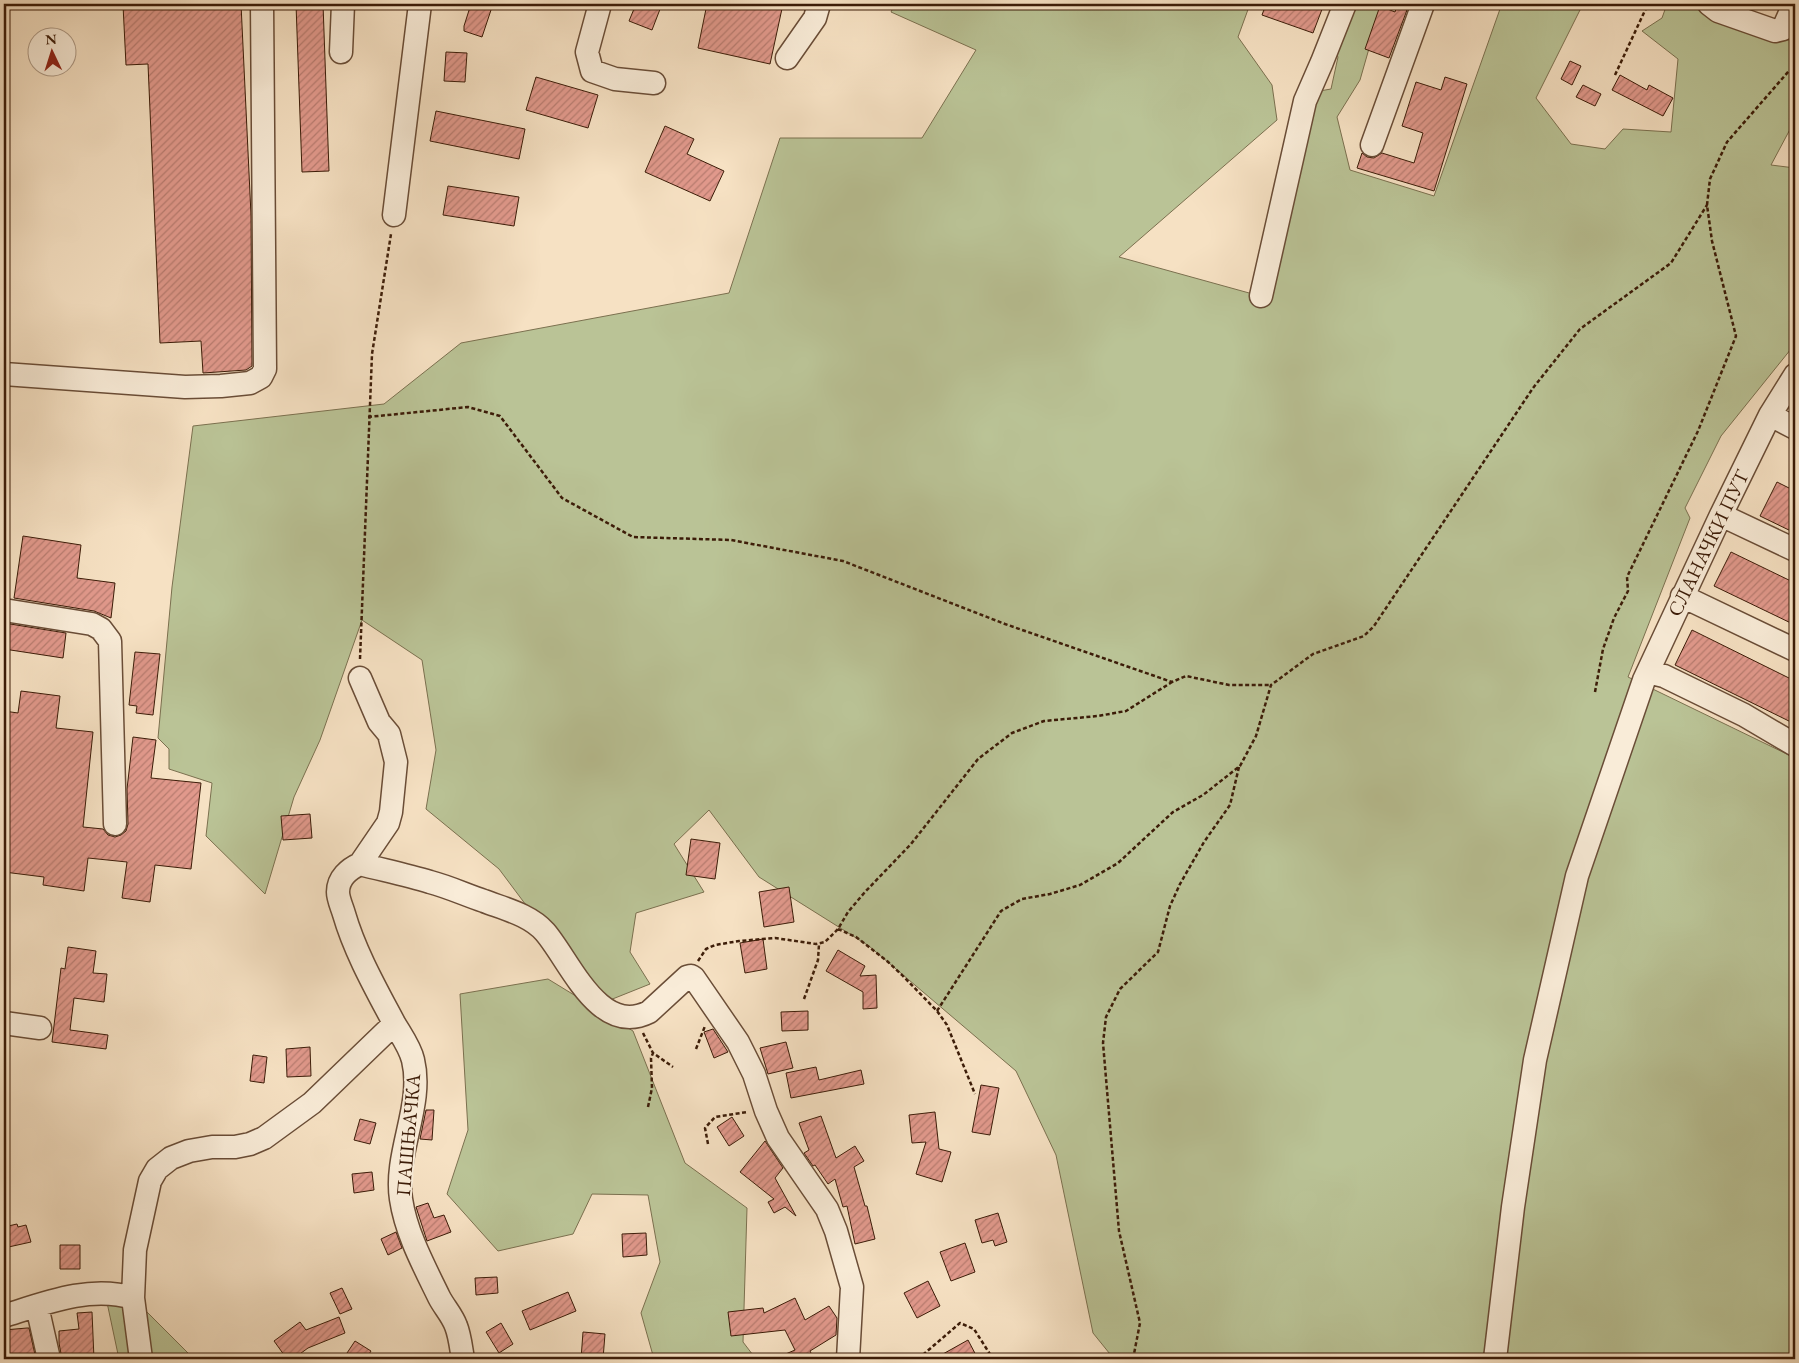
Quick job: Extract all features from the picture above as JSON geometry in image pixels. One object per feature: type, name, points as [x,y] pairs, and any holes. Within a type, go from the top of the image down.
[{"type":"street","points":[[4,374],[185,387],[250,383],[260,377],[266,369],[262,4]]},
{"type":"street","points":[[341,52],[344,4]]},
{"type":"street","points":[[394,215],[420,4]]},
{"type":"street","points":[[600,4],[587,52],[592,71],[614,79],[654,83]]},
{"type":"street","points":[[787,58],[815,18],[819,4]]},
{"type":"street","points":[[1261,296],[1305,101],[1345,4]]},
{"type":"street","points":[[1372,145],[1422,4]]},
{"type":"street","points":[[1709,4],[1718,11],[1775,31],[1783,29],[1794,4]]},
{"type":"street","name":"СЛАНАЧКИ ПУТ","points":[[1495,1359],[1513,1207],[1538,1050],[1577,876],[1646,676],[1682,596],[1770,415],[1795,375]]},
{"type":"street","points":[[1770,415],[1795,428]]},
{"type":"street","points":[[1721,515],[1795,550]]},
{"type":"street","points":[[1682,596],[1795,650]]},
{"type":"street","points":[[4,610],[92,624],[101,629],[110,641],[115,824]]},
{"type":"street","points":[[1646,676],[1664,676],[1744,715],[1795,745]]},
{"type":"street","name":"ПАШЊАЧКА","points":[[360,678],[379,722],[389,734],[396,762],[391,812],[388,822],[360,864],[348,870],[340,883],[338,891],[347,926],[394,1024],[412,1055],[415,1077],[414,1097],[402,1161],[400,1197],[404,1216],[416,1248],[439,1297],[451,1314],[457,1328],[463,1359]]},
{"type":"street","points":[[360,864],[431,882],[524,916],[545,931],[566,964],[592,996],[615,1014],[626,1018],[637,1018],[649,1012],[681,982],[691,976],[696,981],[738,1042],[754,1074],[766,1111],[778,1138],[827,1209],[852,1287],[848,1359]]},
{"type":"street","points":[[4,1022],[40,1028]]},
{"type":"street","points":[[141,1359],[133,1298],[135,1250],[150,1182],[157,1169],[171,1158],[189,1151],[212,1146],[242,1146],[264,1138],[312,1103],[394,1024]]},
{"type":"street","points":[[4,1316],[90,1293],[120,1294],[133,1298]]},
{"type":"street","points":[[37,1306],[49,1359]]},
{"type":"path","points":[[1615,75],[1648,4]]},
{"type":"path","points":[[1594,692],[1603,649],[1614,618],[1628,591],[1627,577],[1698,431],[1736,336],[1712,242],[1707,206],[1710,179],[1727,142],[1795,64]]},
{"type":"path","points":[[691,976],[706,949],[715,945],[775,938],[819,944],[825,942],[838,929],[848,912],[865,892],[911,844],[978,759],[1012,733],[1044,721],[1098,716],[1126,711],[1172,682],[1186,676],[1229,685],[1271,685],[1313,654],[1364,636],[1374,626],[1533,388],[1580,329],[1671,263],[1707,206]]},
{"type":"path","points":[[360,678],[368,417],[372,354],[394,215]]},
{"type":"path","points":[[368,417],[468,407],[500,416],[562,498],[633,536],[731,540],[843,561],[1005,624],[1172,682]]},
{"type":"path","points":[[1133,1359],[1140,1323],[1120,1231],[1103,1043],[1106,1017],[1120,989],[1158,952],[1173,899],[1180,884],[1204,842],[1230,805],[1240,766],[1256,736],[1271,685]]},
{"type":"path","points":[[937,1011],[1002,911],[1022,898],[1050,894],[1080,885],[1118,863],[1173,812],[1203,795],[1240,766]]},
{"type":"path","points":[[838,929],[856,937],[887,961],[937,1011],[947,1025],[975,1094]]},
{"type":"path","points":[[804,999],[818,960],[819,944]]},
{"type":"path","points":[[637,1018],[653,1053],[673,1067]]},
{"type":"path","points":[[648,1108],[652,1088],[651,1058],[653,1053]]},
{"type":"path","points":[[708,1144],[705,1128],[715,1116],[766,1111]]},
{"type":"path","points":[[918,1359],[960,1323],[974,1329],[993,1359]]},
{"type":"green space","points":[[895,4],[1250,4],[1238,37],[1272,85],[1277,120],[1119,257],[1260,296],[1308,93],[1331,89],[1338,57],[1330,43],[1345,4],[1385,4],[1378,17],[1360,80],[1337,117],[1350,170],[1434,196],[1500,9],[1485,4],[1583,4],[1536,98],[1571,144],[1605,149],[1623,129],[1671,132],[1678,59],[1642,31],[1662,18],[1667,4],[1695,4],[1774,42],[1795,39],[1795,120],[1771,165],[1795,168],[1795,344],[1721,436],[1685,508],[1690,518],[1628,677],[1795,758],[1795,1359],[1114,1359],[1093,1333],[1056,1155],[1016,1071],[869,946],[759,877],[709,810],[674,844],[704,892],[636,913],[630,952],[650,984],[600,1004],[499,869],[426,809],[436,750],[422,660],[362,620],[320,740],[294,797],[265,894],[206,836],[212,783],[169,769],[169,749],[158,738],[172,587],[193,426],[384,404],[461,343],[729,293],[780,138],[922,138],[976,50],[891,12]]},
{"type":"green space","points":[[548,979],[633,1031],[685,1163],[747,1208],[743,1342],[756,1359],[654,1359],[641,1313],[660,1262],[648,1195],[592,1194],[573,1234],[498,1251],[447,1194],[468,1130],[460,994]]},
{"type":"green space","points":[[105,1293],[133,1298],[194,1359],[119,1359]]},
{"type":"building","points":[[241,4],[251,215],[252,366],[246,370],[203,373],[201,341],[160,343],[148,64],[126,65],[123,5]]},
{"type":"building","points":[[296,4],[323,4],[329,171],[302,172]]},
{"type":"building","points":[[471,4],[493,4],[482,37],[464,31]]},
{"type":"building","points":[[636,4],[662,4],[652,30],[629,21]]},
{"type":"building","points":[[707,4],[783,4],[770,64],[698,48]]},
{"type":"building","points":[[1266,4],[1324,4],[1313,33],[1262,15]]},
{"type":"building","points":[[1380,6],[1395,12],[1397,6],[1407,10],[1389,58],[1365,49]]},
{"type":"building","points":[[446,52],[467,53],[465,82],[444,81]]},
{"type":"building","points":[[1570,61],[1581,66],[1572,85],[1561,79]]},
{"type":"building","points":[[1620,75],[1647,90],[1649,85],[1673,98],[1663,116],[1612,90]]},
{"type":"building","points":[[536,77],[598,95],[588,128],[526,110]]},
{"type":"building","points":[[1445,77],[1467,84],[1434,191],[1357,168],[1362,153],[1367,157],[1374,158],[1382,153],[1414,163],[1423,133],[1402,126],[1416,82],[1441,90]]},
{"type":"building","points":[[1583,85],[1601,94],[1595,106],[1576,97]]},
{"type":"building","points":[[436,111],[525,129],[519,159],[430,141]]},
{"type":"building","points":[[665,126],[694,139],[687,154],[724,171],[710,201],[645,172]]},
{"type":"building","points":[[448,186],[519,197],[514,226],[443,215]]},
{"type":"building","points":[[1777,482],[1795,491],[1795,533],[1760,516]]},
{"type":"building","points":[[23,536],[81,545],[77,578],[115,583],[111,618],[94,611],[14,598]]},
{"type":"building","points":[[1731,552],[1795,583],[1795,625],[1714,586]]},
{"type":"building","points":[[4,623],[66,633],[63,658],[4,649]]},
{"type":"building","points":[[1692,630],[1795,681],[1795,724],[1675,665]]},
{"type":"building","points":[[135,652],[160,654],[153,715],[136,713],[137,706],[129,705]]},
{"type":"building","points":[[21,691],[60,696],[56,728],[93,732],[83,827],[103,829],[108,835],[115,837],[126,831],[128,824],[127,789],[133,737],[156,740],[151,778],[201,783],[191,869],[155,865],[150,902],[122,898],[127,862],[88,858],[84,891],[43,885],[44,877],[4,872],[4,711],[18,713]]},
{"type":"building","points":[[310,814],[312,838],[283,840],[281,816]]},
{"type":"building","points":[[691,839],[720,843],[715,879],[686,875]]},
{"type":"building","points":[[789,887],[794,922],[764,927],[759,892]]},
{"type":"building","points":[[763,939],[767,969],[745,973],[740,943]]},
{"type":"building","points":[[68,947],[96,951],[93,973],[107,974],[104,1002],[74,998],[70,1030],[108,1035],[106,1049],[52,1042],[61,968],[65,969]]},
{"type":"building","points":[[838,950],[865,966],[860,976],[876,975],[877,1008],[863,1009],[863,992],[826,971]]},
{"type":"building","points":[[808,1011],[808,1030],[782,1031],[781,1012]]},
{"type":"building","points":[[713,1029],[728,1052],[714,1058],[704,1032]]},
{"type":"building","points":[[786,1042],[793,1068],[768,1074],[760,1048]]},
{"type":"building","points":[[310,1047],[311,1076],[287,1077],[286,1049]]},
{"type":"building","points":[[253,1055],[267,1057],[264,1083],[250,1081]]},
{"type":"building","points":[[816,1067],[819,1080],[861,1070],[864,1084],[791,1098],[786,1073]]},
{"type":"building","points":[[981,1085],[999,1088],[990,1135],[972,1132]]},
{"type":"building","points":[[426,1110],[434,1110],[432,1140],[420,1139]]},
{"type":"building","points":[[935,1112],[939,1149],[951,1152],[942,1182],[916,1174],[926,1142],[912,1143],[909,1115]]},
{"type":"building","points":[[821,1116],[836,1158],[855,1146],[864,1161],[854,1167],[865,1206],[867,1206],[875,1239],[855,1244],[847,1206],[843,1207],[835,1179],[828,1184],[804,1153],[809,1150],[799,1123]]},
{"type":"building","points":[[732,1117],[744,1136],[729,1146],[717,1127]]},
{"type":"building","points":[[360,1119],[376,1123],[370,1144],[354,1140]]},
{"type":"building","points":[[765,1141],[783,1168],[775,1178],[796,1216],[785,1207],[774,1213],[768,1202],[774,1199],[740,1172]]},
{"type":"building","points":[[372,1172],[374,1190],[354,1193],[352,1174]]},
{"type":"building","points":[[428,1203],[434,1218],[444,1215],[451,1232],[427,1241],[416,1207]]},
{"type":"building","points":[[998,1213],[1007,1242],[995,1246],[993,1240],[982,1243],[975,1220]]},
{"type":"building","points":[[17,1224],[18,1227],[26,1225],[31,1242],[4,1248],[4,1227]]},
{"type":"building","points":[[396,1232],[402,1248],[388,1255],[381,1239]]},
{"type":"building","points":[[646,1233],[647,1255],[623,1257],[622,1234]]},
{"type":"building","points":[[965,1243],[975,1272],[951,1281],[940,1252]]},
{"type":"building","points":[[60,1245],[80,1245],[80,1269],[60,1269]]},
{"type":"building","points":[[497,1277],[498,1293],[476,1295],[475,1278]]},
{"type":"building","points":[[928,1281],[940,1306],[917,1318],[904,1293]]},
{"type":"building","points":[[342,1288],[352,1309],[340,1314],[330,1293]]},
{"type":"building","points":[[568,1292],[576,1311],[530,1330],[522,1311]]},
{"type":"building","points":[[795,1298],[805,1320],[829,1306],[837,1318],[836,1335],[810,1351],[814,1359],[774,1359],[795,1350],[785,1330],[731,1336],[728,1312],[763,1308],[764,1313]]},
{"type":"building","points":[[92,1312],[94,1359],[62,1359],[59,1331],[79,1329],[77,1313]]},
{"type":"building","points":[[339,1317],[345,1333],[308,1348],[293,1359],[287,1359],[274,1341],[300,1322],[306,1330]]},
{"type":"building","points":[[501,1323],[513,1344],[499,1353],[486,1332]]},
{"type":"building","points":[[29,1328],[36,1359],[4,1359],[4,1330]]},
{"type":"building","points":[[583,1332],[605,1334],[603,1359],[581,1359]]},
{"type":"building","points":[[968,1340],[978,1359],[934,1359]]},
{"type":"building","points":[[355,1341],[371,1351],[366,1359],[343,1359]]}]
